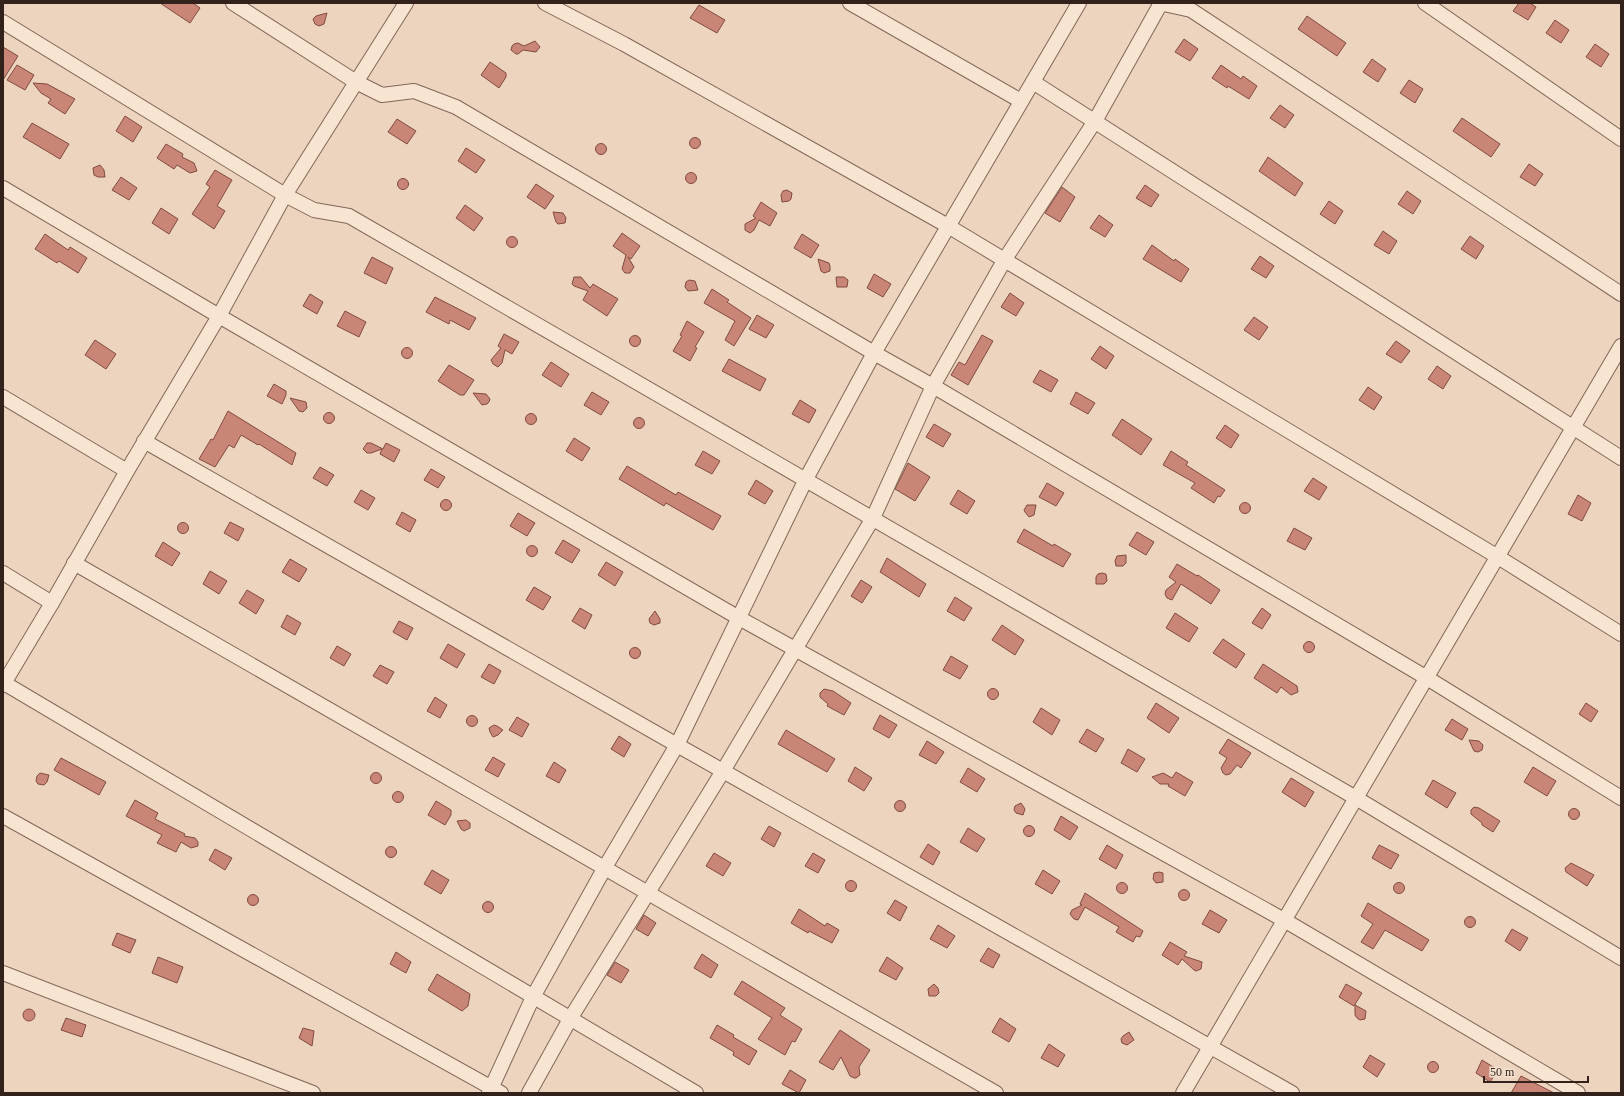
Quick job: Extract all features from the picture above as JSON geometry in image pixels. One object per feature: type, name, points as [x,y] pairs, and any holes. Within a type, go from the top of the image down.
[{"type":"street","points":[[233,3],[356,82],[382,95],[414,91],[456,107],[874,353],[933,386],[1427,678],[1621,798]]},
{"type":"street","points":[[406,3],[285,195],[219,316],[126,471],[52,603],[4,684],[696,1093]]},
{"type":"street","points":[[545,3],[624,44],[1005,259],[1498,557],[1621,634]]},
{"type":"street","points":[[850,3],[1021,102]]},
{"type":"street","points":[[3,816],[494,1091],[533,997],[604,869],[677,745],[806,479],[874,353],[1079,3]]},
{"type":"street","points":[[529,1093],[570,1019],[723,771],[873,518],[933,386],[1005,259],[1095,122],[1160,3],[1191,10],[1621,294]]},
{"type":"street","points":[[1425,3],[1621,139]]},
{"type":"street","points":[[3,22],[285,195],[314,210],[349,216],[1356,798],[1621,958]]},
{"type":"street","points":[[1033,82],[1621,458]]},
{"type":"street","points":[[3,188],[219,316],[739,618],[1284,920],[1578,1093]]},
{"type":"street","points":[[1183,1093],[1621,346]]},
{"type":"street","points":[[3,397],[126,471]]},
{"type":"street","points":[[144,441],[1292,1093]]},
{"type":"street","points":[[74,563],[996,1093]]},
{"type":"street","points":[[3,573],[52,603]]},
{"type":"street","points":[[3,973],[313,1093]]},
{"type":"building","points":[[160,3],[193,3],[200,8],[190,23]]},
{"type":"building","points":[[1519,3],[1530,3],[1536,7],[1528,20],[1513,11]]},
{"type":"building","points":[[699,5],[725,20],[717,33],[690,18]]},
{"type":"building","points":[[327,13],[324,24],[319,26],[315,24],[313,19],[316,16]]},
{"type":"building","points":[[1307,16],[1346,43],[1337,56],[1298,29]]},
{"type":"building","points":[[1555,20],[1569,30],[1561,43],[1546,33]]},
{"type":"building","points":[[1184,39],[1198,49],[1190,61],[1175,52]]},
{"type":"building","points":[[535,41],[540,47],[536,52],[523,50],[516,54],[511,50],[514,44],[518,43],[524,46]]},
{"type":"building","points":[[1595,44],[1609,54],[1601,67],[1586,57]]},
{"type":"building","points":[[3,47],[18,56],[3,80]]},
{"type":"building","points":[[1372,59],[1386,69],[1378,82],[1363,72]]},
{"type":"building","points":[[490,62],[506,73],[506,77],[499,88],[481,75]]},
{"type":"building","points":[[17,65],[34,75],[25,90],[7,80]]},
{"type":"building","points":[[1221,65],[1241,79],[1243,76],[1257,86],[1249,99],[1228,86],[1227,88],[1212,78]]},
{"type":"building","points":[[1409,80],[1423,89],[1415,103],[1400,93]]},
{"type":"building","points":[[33,83],[47,84],[75,99],[65,114],[48,103],[51,99],[41,93]]},
{"type":"building","points":[[1280,105],[1294,115],[1285,128],[1270,118]]},
{"type":"building","points":[[125,116],[142,127],[133,142],[116,131]]},
{"type":"building","points":[[1462,118],[1500,144],[1491,157],[1453,131]]},
{"type":"building","points":[[397,119],[416,131],[407,144],[388,132]]},
{"type":"building","points":[[32,123],[69,144],[60,159],[23,137]]},
{"type":"building","points":[[695,137],[699,139],[701,143],[699,147],[695,149],[691,147],[689,143],[691,139]]},
{"type":"building","points":[[601,143],[605,145],[607,149],[605,153],[601,155],[597,153],[595,149],[597,145]]},
{"type":"building","points":[[166,144],[183,154],[182,157],[194,163],[197,171],[190,173],[177,165],[174,169],[157,158]]},
{"type":"building","points":[[466,148],[485,160],[476,173],[458,161]]},
{"type":"building","points":[[1268,157],[1303,183],[1295,196],[1259,171]]},
{"type":"building","points":[[1529,164],[1543,174],[1535,186],[1520,177]]},
{"type":"building","points":[[100,165],[104,170],[105,177],[98,177],[94,175],[93,168]]},
{"type":"building","points":[[215,170],[232,180],[217,206],[225,211],[214,229],[192,214],[210,187],[206,184]]},
{"type":"building","points":[[691,172],[695,174],[697,178],[695,182],[691,184],[687,182],[685,178],[687,174]]},
{"type":"building","points":[[121,177],[137,188],[129,200],[112,190]]},
{"type":"building","points":[[403,178],[407,180],[409,184],[407,188],[403,190],[399,188],[397,184],[399,180]]},
{"type":"building","points":[[536,184],[554,196],[545,209],[527,197]]},
{"type":"building","points":[[1145,185],[1159,195],[1151,207],[1136,198]]},
{"type":"building","points":[[1062,187],[1075,197],[1060,222],[1045,213]]},
{"type":"building","points":[[787,190],[792,193],[791,199],[789,201],[782,202],[781,195],[783,191]]},
{"type":"building","points":[[1407,191],[1421,201],[1413,214],[1398,204]]},
{"type":"building","points":[[1329,201],[1343,211],[1335,224],[1320,214]]},
{"type":"building","points":[[761,202],[777,213],[770,226],[759,220],[754,230],[750,233],[745,230],[745,224],[756,218],[753,216]]},
{"type":"building","points":[[465,205],[483,218],[474,231],[456,218]]},
{"type":"building","points":[[161,208],[178,219],[169,234],[152,223]]},
{"type":"building","points":[[553,212],[563,213],[566,218],[565,223],[558,224]]},
{"type":"building","points":[[1099,215],[1113,225],[1105,237],[1090,228]]},
{"type":"building","points":[[1383,231],[1397,241],[1389,254],[1374,245]]},
{"type":"building","points":[[622,233],[640,246],[631,259],[628,257],[634,267],[630,273],[625,273],[622,269],[626,255],[613,246]]},
{"type":"building","points":[[45,234],[68,250],[70,247],[87,258],[78,273],[59,261],[57,263],[35,249]]},
{"type":"building","points":[[802,234],[819,245],[811,258],[794,248]]},
{"type":"building","points":[[512,236],[516,238],[518,242],[516,246],[512,248],[508,246],[506,242],[508,238]]},
{"type":"building","points":[[1470,236],[1484,246],[1476,259],[1461,249]]},
{"type":"building","points":[[1152,245],[1174,261],[1175,259],[1189,269],[1181,282],[1143,259]]},
{"type":"building","points":[[1260,256],[1274,266],[1266,278],[1251,269]]},
{"type":"building","points":[[372,257],[393,268],[386,284],[364,273]]},
{"type":"building","points":[[818,259],[829,263],[830,271],[824,273],[821,271]]},
{"type":"building","points":[[874,274],[891,284],[883,297],[867,288]]},
{"type":"building","points":[[574,277],[581,277],[590,288],[593,284],[618,299],[607,316],[583,300],[588,291],[572,284]]},
{"type":"building","points":[[836,277],[844,277],[848,280],[847,287],[837,287]]},
{"type":"building","points":[[689,280],[695,281],[698,290],[688,291],[685,287],[686,282]]},
{"type":"building","points":[[712,289],[729,300],[727,302],[751,318],[734,346],[725,340],[735,321],[704,303]]},
{"type":"building","points":[[1010,293],[1024,303],[1016,316],[1001,307]]},
{"type":"building","points":[[310,294],[323,302],[317,314],[303,306]]},
{"type":"building","points":[[435,297],[476,318],[469,330],[450,320],[449,324],[426,312]]},
{"type":"building","points":[[345,311],[366,322],[359,337],[337,326]]},
{"type":"building","points":[[757,315],[774,325],[766,338],[749,329]]},
{"type":"building","points":[[1254,317],[1268,327],[1259,340],[1244,330]]},
{"type":"building","points":[[687,321],[704,332],[695,347],[697,348],[690,361],[673,351],[682,336],[680,335]]},
{"type":"building","points":[[504,334],[519,342],[512,354],[505,350],[502,363],[498,367],[493,364],[491,360],[501,348],[498,346]]},
{"type":"building","points":[[635,335],[639,337],[641,341],[639,345],[635,347],[631,345],[629,341],[631,337]]},
{"type":"building","points":[[982,335],[993,341],[968,385],[951,375],[959,362],[965,365]]},
{"type":"building","points":[[95,340],[116,354],[106,369],[85,355]]},
{"type":"building","points":[[1396,341],[1410,351],[1401,363],[1386,354]]},
{"type":"building","points":[[1100,346],[1114,356],[1106,369],[1091,359]]},
{"type":"building","points":[[407,347],[411,349],[413,353],[411,357],[407,359],[403,357],[401,353],[403,349]]},
{"type":"building","points":[[729,359],[766,379],[760,391],[722,371]]},
{"type":"building","points":[[551,362],[569,374],[561,387],[542,375]]},
{"type":"building","points":[[449,365],[474,380],[464,395],[460,395],[438,381]]},
{"type":"building","points":[[1437,366],[1451,376],[1443,389],[1428,379]]},
{"type":"building","points":[[1040,370],[1058,380],[1051,392],[1033,382]]},
{"type":"building","points":[[274,384],[286,391],[282,404],[267,396]]},
{"type":"building","points":[[1368,387],[1382,397],[1374,410],[1359,400]]},
{"type":"building","points":[[592,392],[609,402],[601,415],[584,405]]},
{"type":"building","points":[[1076,392],[1095,403],[1088,414],[1070,404]]},
{"type":"building","points":[[473,393],[486,394],[490,399],[489,402],[482,405]]},
{"type":"building","points":[[290,398],[306,402],[307,408],[303,412],[299,411]]},
{"type":"building","points":[[800,400],[816,410],[809,423],[792,414]]},
{"type":"building","points":[[228,411],[296,453],[292,465],[259,444],[258,445],[241,435],[234,448],[229,445],[215,467],[199,459],[211,439],[213,440]]},
{"type":"building","points":[[329,412],[333,414],[335,418],[333,422],[329,424],[325,422],[323,418],[325,414]]},
{"type":"building","points":[[531,413],[535,415],[537,419],[535,423],[531,425],[527,423],[525,419],[527,415]]},
{"type":"building","points":[[637,418],[641,418],[643,419],[643,427],[637,428],[634,425],[634,421]]},
{"type":"building","points":[[1122,419],[1152,439],[1141,455],[1112,435]]},
{"type":"building","points":[[934,424],[951,434],[943,447],[926,437]]},
{"type":"building","points":[[1225,425],[1239,435],[1231,448],[1216,438]]},
{"type":"building","points":[[574,438],[590,448],[582,461],[566,451]]},
{"type":"building","points":[[367,443],[371,443],[383,449],[386,443],[400,450],[394,462],[380,454],[382,449],[367,453],[363,449]]},
{"type":"building","points":[[703,451],[720,461],[712,474],[695,465]]},
{"type":"building","points":[[1171,451],[1188,462],[1186,465],[1225,490],[1220,497],[1218,496],[1214,503],[1191,488],[1195,483],[1163,465]]},
{"type":"building","points":[[908,463],[930,477],[915,501],[895,489]]},
{"type":"building","points":[[627,466],[676,495],[678,492],[721,516],[713,530],[666,503],[664,506],[619,479]]},
{"type":"building","points":[[320,467],[334,475],[327,486],[313,478]]},
{"type":"building","points":[[431,469],[445,477],[438,488],[424,480]]},
{"type":"building","points":[[1313,478],[1327,487],[1319,500],[1304,491]]},
{"type":"building","points":[[756,480],[773,491],[765,504],[748,494]]},
{"type":"building","points":[[1047,483],[1064,493],[1056,506],[1039,497]]},
{"type":"building","points":[[361,490],[375,498],[368,510],[354,502]]},
{"type":"building","points":[[958,490],[975,501],[967,514],[950,504]]},
{"type":"building","points":[[1578,495],[1591,503],[1582,521],[1568,514]]},
{"type":"building","points":[[446,499],[450,501],[452,505],[450,509],[446,511],[442,509],[440,505],[442,501]]},
{"type":"building","points":[[1245,502],[1249,504],[1251,508],[1249,512],[1245,514],[1241,512],[1239,508],[1241,504]]},
{"type":"building","points":[[1027,505],[1036,505],[1034,515],[1029,517],[1025,512],[1024,510]]},
{"type":"building","points":[[402,512],[416,520],[410,532],[396,524]]},
{"type":"building","points":[[518,513],[535,523],[527,536],[510,526]]},
{"type":"building","points":[[183,522],[187,524],[189,528],[187,532],[183,534],[179,532],[177,528],[179,524]]},
{"type":"building","points":[[230,522],[244,529],[238,541],[224,533]]},
{"type":"building","points":[[1294,528],[1312,538],[1305,550],[1287,541]]},
{"type":"building","points":[[1024,529],[1053,546],[1054,544],[1071,554],[1063,567],[1017,542]]},
{"type":"building","points":[[1137,532],[1154,542],[1146,555],[1129,545]]},
{"type":"building","points":[[563,540],[580,550],[572,563],[555,553]]},
{"type":"building","points":[[163,542],[180,553],[172,566],[155,556]]},
{"type":"building","points":[[532,545],[536,547],[538,551],[536,555],[532,557],[528,555],[526,551],[528,547]]},
{"type":"building","points":[[1126,555],[1126,563],[1123,566],[1116,566],[1115,561],[1117,556]]},
{"type":"building","points":[[887,558],[926,584],[919,597],[880,572]]},
{"type":"building","points":[[290,559],[307,569],[299,582],[282,572]]},
{"type":"building","points":[[606,562],[623,572],[615,586],[598,575]]},
{"type":"building","points":[[1177,564],[1197,576],[1198,575],[1220,590],[1211,604],[1181,584],[1172,600],[1167,598],[1165,594],[1166,590],[1176,582],[1169,577]]},
{"type":"building","points":[[210,571],[227,581],[219,594],[203,584]]},
{"type":"building","points":[[1098,574],[1106,574],[1107,581],[1104,584],[1096,584],[1096,577]]},
{"type":"building","points":[[861,580],[872,587],[862,603],[851,596]]},
{"type":"building","points":[[534,587],[551,597],[543,610],[526,600]]},
{"type":"building","points":[[247,590],[264,600],[256,614],[239,603]]},
{"type":"building","points":[[955,597],[972,608],[964,621],[947,611]]},
{"type":"building","points":[[580,608],[592,615],[585,629],[572,621]]},
{"type":"building","points":[[1262,608],[1271,615],[1262,629],[1252,623]]},
{"type":"building","points":[[655,611],[660,619],[660,623],[654,625],[650,623],[649,619]]},
{"type":"building","points":[[1175,613],[1198,628],[1189,642],[1166,628]]},
{"type":"building","points":[[287,615],[301,623],[295,635],[281,627]]},
{"type":"building","points":[[399,621],[413,628],[407,640],[393,632]]},
{"type":"building","points":[[1002,625],[1024,640],[1015,655],[992,640]]},
{"type":"building","points":[[1223,639],[1245,654],[1236,668],[1213,653]]},
{"type":"building","points":[[1309,641],[1313,643],[1315,647],[1313,651],[1309,653],[1305,651],[1303,647],[1305,643]]},
{"type":"building","points":[[448,644],[465,654],[457,668],[440,658]]},
{"type":"building","points":[[337,646],[351,654],[344,666],[330,658]]},
{"type":"building","points":[[635,647],[639,649],[641,653],[639,657],[635,659],[631,657],[629,653],[631,649]]},
{"type":"building","points":[[951,656],[968,666],[960,679],[943,670]]},
{"type":"building","points":[[489,664],[501,671],[494,684],[481,677]]},
{"type":"building","points":[[1263,664],[1297,686],[1298,692],[1291,695],[1281,687],[1277,693],[1254,678]]},
{"type":"building","points":[[380,665],[394,672],[387,684],[373,676]]},
{"type":"building","points":[[993,688],[997,690],[999,694],[997,698],[993,700],[989,698],[987,694],[989,690]]},
{"type":"building","points":[[824,689],[833,691],[851,703],[844,715],[827,706],[828,704],[820,697],[820,693]]},
{"type":"building","points":[[435,697],[447,705],[440,718],[427,711]]},
{"type":"building","points":[[1156,703],[1179,718],[1169,733],[1147,718]]},
{"type":"building","points":[[1586,703],[1598,711],[1591,722],[1579,714]]},
{"type":"building","points":[[1041,708],[1060,720],[1052,735],[1033,722]]},
{"type":"building","points":[[472,715],[476,717],[478,721],[476,725],[472,727],[468,725],[466,721],[468,717]]},
{"type":"building","points":[[880,715],[897,725],[889,738],[873,729]]},
{"type":"building","points":[[517,717],[529,724],[522,737],[509,730]]},
{"type":"building","points":[[1452,719],[1468,729],[1462,740],[1445,730]]},
{"type":"building","points":[[494,725],[503,730],[498,735],[493,737],[489,728]]},
{"type":"building","points":[[1087,729],[1104,739],[1096,752],[1079,742]]},
{"type":"building","points":[[786,730],[835,759],[827,772],[778,744]]},
{"type":"building","points":[[619,736],[631,744],[624,757],[611,749]]},
{"type":"building","points":[[1228,739],[1251,753],[1241,768],[1237,765],[1230,774],[1226,775],[1223,773],[1221,768],[1227,758],[1219,753]]},
{"type":"building","points":[[1469,740],[1479,741],[1483,745],[1482,750],[1478,752],[1474,751]]},
{"type":"building","points":[[927,741],[944,752],[936,764],[919,755]]},
{"type":"building","points":[[1128,749],[1145,759],[1137,772],[1121,763]]},
{"type":"building","points":[[493,757],[505,764],[498,777],[485,770]]},
{"type":"building","points":[[61,758],[106,782],[99,795],[54,770]]},
{"type":"building","points":[[554,762],[566,770],[559,783],[546,776]]},
{"type":"building","points":[[855,767],[872,778],[864,791],[848,781]]},
{"type":"building","points":[[1533,767],[1556,781],[1547,796],[1524,782]]},
{"type":"building","points":[[968,768],[985,779],[977,792],[960,782]]},
{"type":"building","points":[[376,772],[380,774],[382,778],[380,782],[376,784],[372,782],[370,778],[372,774]]},
{"type":"building","points":[[1176,772],[1193,782],[1185,796],[1168,786],[1169,784],[1160,784],[1152,777],[1163,773],[1172,778]]},
{"type":"building","points":[[40,773],[49,775],[47,782],[44,785],[38,784],[36,781],[37,776]]},
{"type":"building","points":[[1291,778],[1314,792],[1305,807],[1282,792]]},
{"type":"building","points":[[1433,780],[1456,793],[1447,808],[1425,794]]},
{"type":"building","points":[[398,791],[402,793],[404,797],[402,801],[398,803],[394,801],[392,797],[394,793]]},
{"type":"building","points":[[135,800],[158,813],[155,819],[185,834],[184,836],[195,838],[198,842],[198,846],[191,848],[181,842],[176,852],[157,843],[162,835],[126,816]]},
{"type":"building","points":[[900,800],[904,802],[906,806],[904,810],[900,812],[896,810],[894,806],[896,802]]},
{"type":"building","points":[[436,801],[451,810],[451,815],[445,825],[428,815]]},
{"type":"building","points":[[1021,803],[1025,809],[1023,815],[1016,813],[1014,810],[1015,806]]},
{"type":"building","points":[[1474,807],[1479,808],[1500,821],[1493,832],[1482,825],[1482,823],[1471,814],[1471,810]]},
{"type":"building","points":[[1574,808],[1578,810],[1580,814],[1578,818],[1574,820],[1570,818],[1568,814],[1570,810]]},
{"type":"building","points":[[1061,816],[1078,827],[1070,840],[1054,830]]},
{"type":"building","points":[[466,820],[470,823],[470,828],[464,831],[461,829],[457,821]]},
{"type":"building","points":[[1029,825],[1033,827],[1035,831],[1033,835],[1029,837],[1025,835],[1023,831],[1025,827]]},
{"type":"building","points":[[769,826],[781,833],[774,847],[761,839]]},
{"type":"building","points":[[968,828],[985,839],[977,852],[960,842]]},
{"type":"building","points":[[928,844],[940,852],[933,865],[920,857]]},
{"type":"building","points":[[1107,845],[1123,855],[1116,869],[1099,859]]},
{"type":"building","points":[[1379,845],[1399,855],[1391,869],[1372,858]]},
{"type":"building","points":[[391,846],[395,848],[397,852],[395,856],[391,858],[387,856],[385,852],[387,848]]},
{"type":"building","points":[[215,849],[232,858],[225,870],[209,860]]},
{"type":"building","points":[[714,853],[731,863],[723,876],[706,866]]},
{"type":"building","points":[[813,853],[825,860],[818,873],[805,866]]},
{"type":"building","points":[[1571,863],[1594,875],[1587,886],[1566,872],[1565,868]]},
{"type":"building","points":[[432,870],[449,880],[441,894],[424,884]]},
{"type":"building","points":[[1043,870],[1060,881],[1052,894],[1035,884]]},
{"type":"building","points":[[1154,873],[1163,873],[1163,882],[1156,883],[1153,879]]},
{"type":"building","points":[[851,880],[855,882],[857,886],[855,890],[851,892],[847,890],[845,886],[847,882]]},
{"type":"building","points":[[1122,882],[1126,884],[1128,888],[1126,892],[1122,894],[1118,892],[1116,888],[1118,884]]},
{"type":"building","points":[[1399,882],[1403,884],[1405,888],[1403,892],[1399,894],[1395,892],[1393,888],[1395,884]]},
{"type":"building","points":[[1184,889],[1188,891],[1190,895],[1188,899],[1184,901],[1180,899],[1178,895],[1180,891]]},
{"type":"building","points":[[1085,893],[1143,931],[1140,937],[1136,936],[1133,942],[1116,932],[1119,927],[1085,907],[1078,920],[1074,919],[1070,914],[1072,910],[1082,905],[1080,904]]},
{"type":"building","points":[[253,894],[257,896],[259,900],[257,904],[253,906],[249,904],[247,900],[249,896]]},
{"type":"building","points":[[895,900],[907,907],[900,921],[887,913]]},
{"type":"building","points":[[488,901],[492,903],[494,907],[492,911],[488,913],[484,911],[482,907],[484,903]]},
{"type":"building","points":[[1368,903],[1429,940],[1422,951],[1385,930],[1373,949],[1361,942],[1373,924],[1361,916]]},
{"type":"building","points":[[799,909],[825,926],[827,923],[839,930],[832,943],[809,931],[808,933],[791,923]]},
{"type":"building","points":[[1210,910],[1227,920],[1219,933],[1202,924]]},
{"type":"building","points":[[644,915],[656,923],[648,936],[636,929]]},
{"type":"building","points":[[1470,916],[1474,918],[1476,922],[1474,926],[1470,928],[1466,926],[1464,922],[1466,918]]},
{"type":"building","points":[[938,925],[955,936],[947,948],[930,939]]},
{"type":"building","points":[[1512,929],[1528,938],[1520,951],[1505,941]]},
{"type":"building","points":[[117,933],[136,940],[130,953],[112,945]]},
{"type":"building","points":[[1170,942],[1187,952],[1184,956],[1202,962],[1201,969],[1196,971],[1194,970],[1182,959],[1178,965],[1162,955]]},
{"type":"building","points":[[988,948],[1000,955],[993,968],[980,961]]},
{"type":"building","points":[[396,952],[411,962],[406,973],[390,964]]},
{"type":"building","points":[[702,954],[718,965],[711,978],[694,968]]},
{"type":"building","points":[[158,957],[183,967],[177,983],[152,973]]},
{"type":"building","points":[[887,957],[903,968],[896,980],[879,971]]},
{"type":"building","points":[[615,962],[629,970],[621,983],[607,975]]},
{"type":"building","points":[[437,974],[470,994],[468,1006],[462,1011],[428,990]]},
{"type":"building","points":[[742,981],[785,1008],[780,1015],[802,1029],[795,1042],[792,1041],[785,1055],[758,1039],[772,1018],[734,994]]},
{"type":"building","points":[[934,984],[938,988],[939,993],[936,996],[929,996],[928,989]]},
{"type":"building","points":[[1346,984],[1362,993],[1354,1006],[1339,997]]},
{"type":"building","points":[[1355,1005],[1366,1011],[1365,1019],[1360,1020],[1357,1018],[1355,1015]]},
{"type":"building","points":[[27,1009],[31,1009],[35,1015],[31,1021],[27,1021],[23,1017],[23,1013]]},
{"type":"building","points":[[66,1018],[86,1025],[82,1037],[61,1030]]},
{"type":"building","points":[[1000,1018],[1016,1029],[1009,1042],[992,1032]]},
{"type":"building","points":[[717,1025],[734,1035],[733,1037],[757,1051],[749,1065],[733,1055],[734,1052],[710,1038]]},
{"type":"building","points":[[303,1028],[314,1031],[312,1046],[299,1038]]},
{"type":"building","points":[[840,1030],[870,1050],[859,1067],[860,1075],[856,1078],[850,1076],[841,1057],[833,1070],[819,1062]]},
{"type":"building","points":[[1129,1032],[1134,1040],[1127,1045],[1122,1043],[1121,1039]]},
{"type":"building","points":[[1049,1044],[1065,1055],[1058,1067],[1041,1058]]},
{"type":"building","points":[[1370,1055],[1385,1064],[1377,1077],[1363,1067]]},
{"type":"building","points":[[1482,1060],[1498,1070],[1490,1082],[1476,1073]]},
{"type":"building","points":[[1433,1061],[1437,1063],[1439,1067],[1437,1071],[1433,1073],[1429,1071],[1427,1067],[1429,1063]]},
{"type":"building","points":[[790,1070],[806,1080],[799,1093],[782,1084]]},
{"type":"building","points":[[1521,1076],[1554,1093],[1511,1093]]}]
